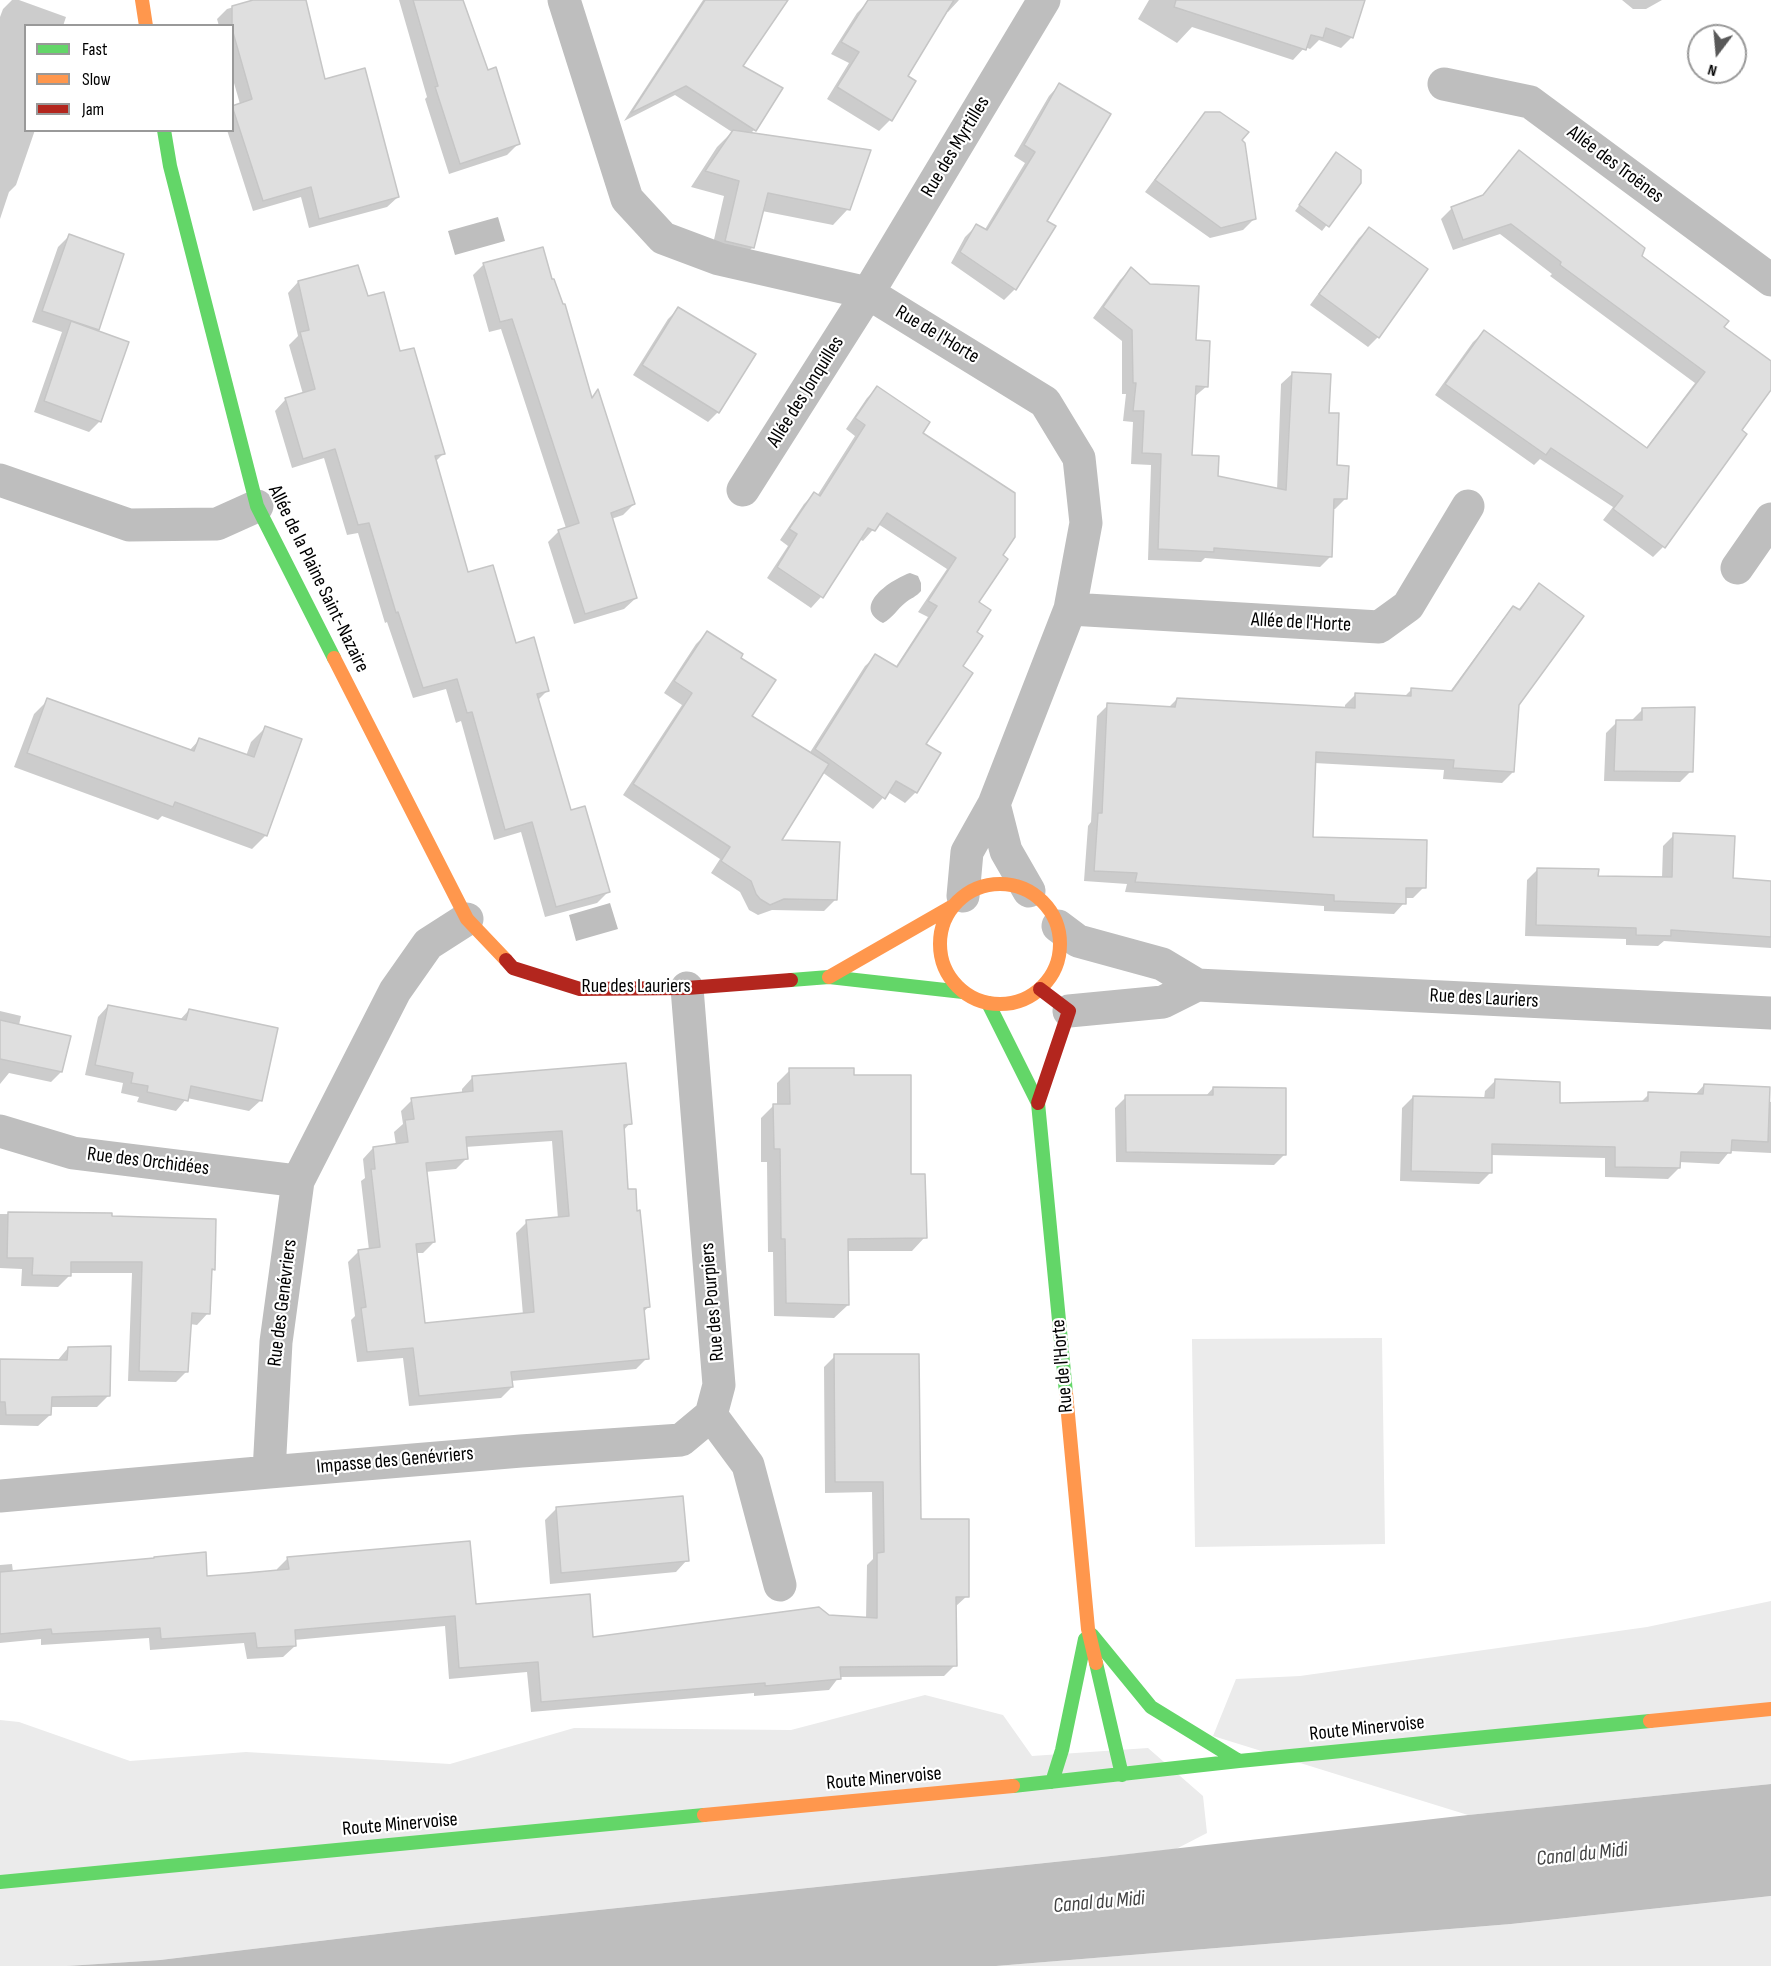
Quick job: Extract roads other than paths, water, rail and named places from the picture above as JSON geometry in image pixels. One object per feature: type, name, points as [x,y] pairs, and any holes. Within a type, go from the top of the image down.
[{"type":"street","points":[[142,0],[146,24]]},
{"type":"street","name":"Rue de l'Horte","points":[[564,0],[627,199],[663,238],[719,259],[868,293],[1045,402],[1079,458],[1086,523],[1070,609],[994,804],[967,852],[957,902]]},
{"type":"street","name":"Rue des Myrtilles","points":[[868,293],[1044,0]]},
{"type":"street","name":"Allée des Troënes","points":[[1444,84],[1530,102],[1771,280]]},
{"type":"street","name":"Allée de la Plaine Saint-Nazaire","points":[[164,132],[170,166],[257,506],[466,920]]},
{"type":"street","name":"Allée des Jonquilles","points":[[743,490],[868,293]]},
{"type":"street","points":[[0,480],[129,525],[217,524],[257,506]]},
{"type":"street","name":"Allée de l'Horte","points":[[1070,609],[1379,627],[1408,606],[1468,506]]},
{"type":"street","points":[[1737,568],[1771,519]]},
{"type":"street","points":[[994,804],[1006,850],[1029,891]]},
{"type":"street","points":[[995,884],[1013,885],[1029,891],[1042,900],[1058,926],[1060,943],[1058,960],[1051,976],[1040,989],[1024,999],[1007,1004],[988,1003],[975,999],[963,992],[950,978],[942,961],[939,942],[943,924],[957,902],[978,888],[995,884]]},
{"type":"street","name":"Rue des Lauriers","points":[[829,977],[957,902]]},
{"type":"street","name":"Rue des Lauriers","points":[[466,920],[513,968],[580,989],[687,988],[829,977],[963,992]]},
{"type":"street","name":"Rue des Genévriers","points":[[269,1472],[276,1342],[298,1181],[395,991],[428,944],[466,920]]},
{"type":"street","name":"Rue des Lauriers","points":[[1058,926],[1078,941],[1162,964],[1197,984],[1771,1014]]},
{"type":"street","points":[[1040,989],[1069,1011],[1163,1002],[1197,984]]},
{"type":"street","name":"Rue des Pourpiers","points":[[687,988],[719,1384],[711,1415]]},
{"type":"street","name":"Rue de l'Horte","points":[[988,1003],[1038,1103],[1088,1629],[1122,1775]]},
{"type":"street","name":"Rue de l'Horte","points":[[1038,1103],[1069,1011]]},
{"type":"street","name":"Rue des Orchidées","points":[[0,1131],[73,1153],[298,1181]]},
{"type":"street","points":[[711,1415],[748,1465],[780,1585]]},
{"type":"street","name":"Impasse des Genévriers","points":[[269,1472],[521,1450],[681,1440],[711,1415]]},
{"type":"street","points":[[0,1496],[269,1472]]},
{"type":"street","points":[[1088,1629],[1151,1707],[1239,1761]]},
{"type":"street","name":"Rue de l'Horte","points":[[1052,1782],[1062,1750],[1088,1629]]},
{"type":"street","name":"Route Minervoise","points":[[0,1882],[1052,1782],[1239,1761],[1771,1709]]},
{"type":"water","points":[[498,217],[505,241],[455,255],[448,231]]},
{"type":"water","points":[[910,573],[918,576],[921,591],[883,623],[874,616],[871,609],[872,601],[885,587]]},
{"type":"water","points":[[610,903],[618,929],[576,941],[569,915]]},
{"type":"water","name":"Canal du Midi","points":[[1771,1784],[1771,1896],[1511,1924],[996,1966],[67,1966],[160,1960],[437,1927]]}]
